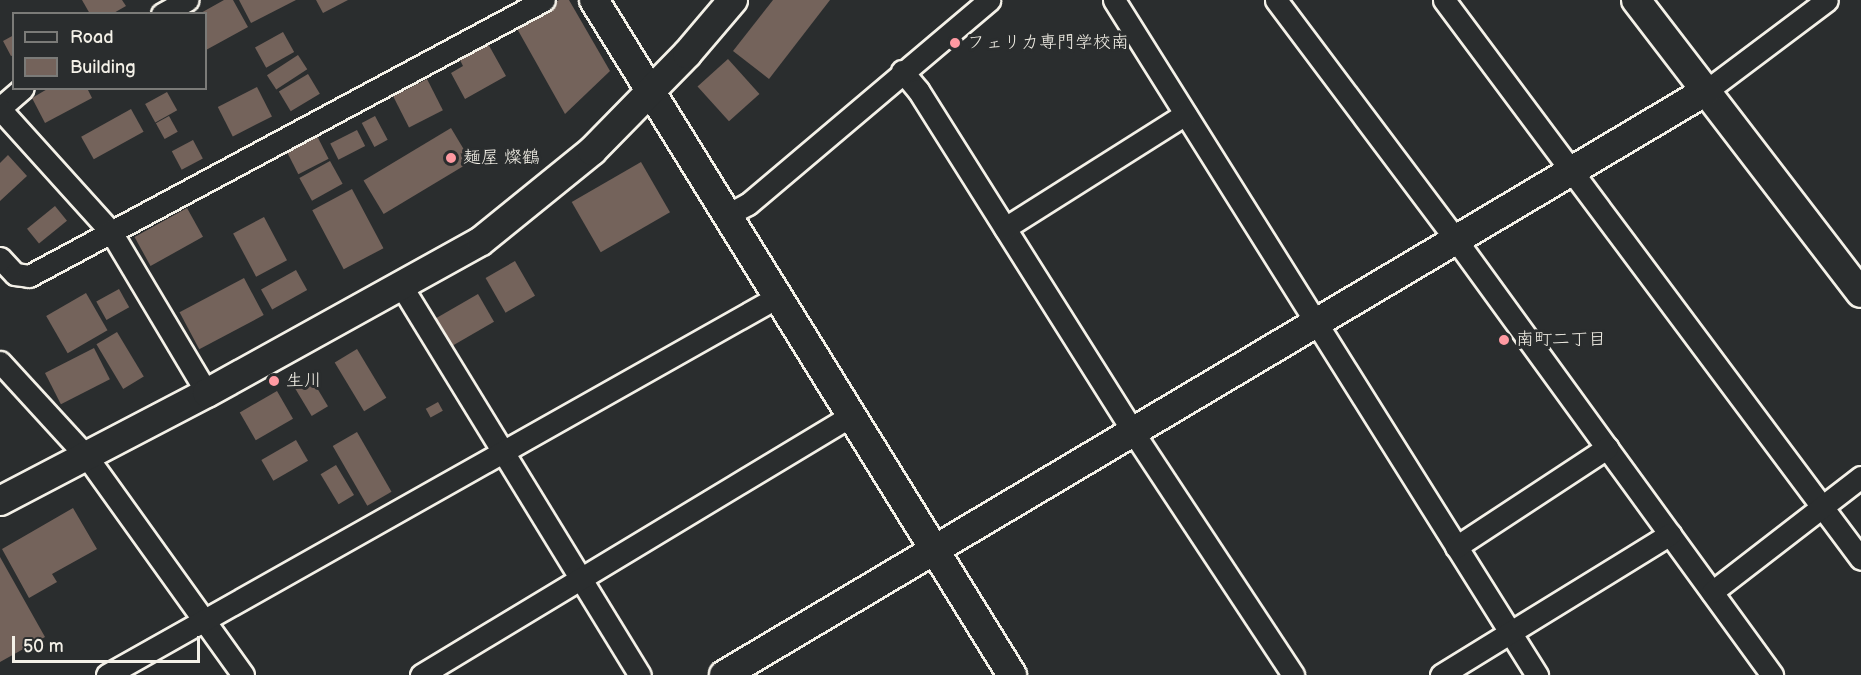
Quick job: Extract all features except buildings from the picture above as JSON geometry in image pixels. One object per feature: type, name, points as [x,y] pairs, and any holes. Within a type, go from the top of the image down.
[{"type":"street","points":[[166,12],[188,0]]},
{"type":"street","points":[[0,258],[15,274],[28,276],[544,0]]},
{"type":"street","points":[[594,0],[653,91],[1012,675]]},
{"type":"street","points":[[0,501],[207,393],[481,242],[524,210],[592,151],[653,91],[734,0]]},
{"type":"street","points":[[729,214],[748,204],[902,71],[989,0]]},
{"type":"street","points":[[1114,0],[1537,675]]},
{"type":"street","points":[[1276,0],[1456,240],[1772,675]]},
{"type":"street","points":[[1444,0],[1861,559]]},
{"type":"street","points":[[1636,0],[1861,293]]},
{"type":"street","points":[[724,675],[1706,91],[1827,0]]},
{"type":"street","points":[[902,71],[918,90],[1133,432],[1293,675]]},
{"type":"street","points":[[21,90],[0,108],[111,232],[207,393]]},
{"type":"street","points":[[1005,228],[1185,114]]},
{"type":"street","points":[[402,287],[640,675]]},
{"type":"street","points":[[107,675],[205,622],[779,296]]},
{"type":"street","points":[[0,362],[87,457],[243,675]]},
{"type":"street","points":[[421,675],[582,580],[852,415]]},
{"type":"street","points":[[1456,547],[1607,448]]},
{"type":"street","points":[[1712,592],[1861,477]]},
{"type":"street","points":[[1441,675],[1670,534]]},
{"type":"place","name":"フェリカ専門学校南","points":[[955,43]]},
{"type":"place","name":"麺屋 燦鶴","points":[[451,158]]},
{"type":"place","name":"南町二丁目","points":[[1504,340]]},
{"type":"place","name":"生川","points":[[274,381]]}]
